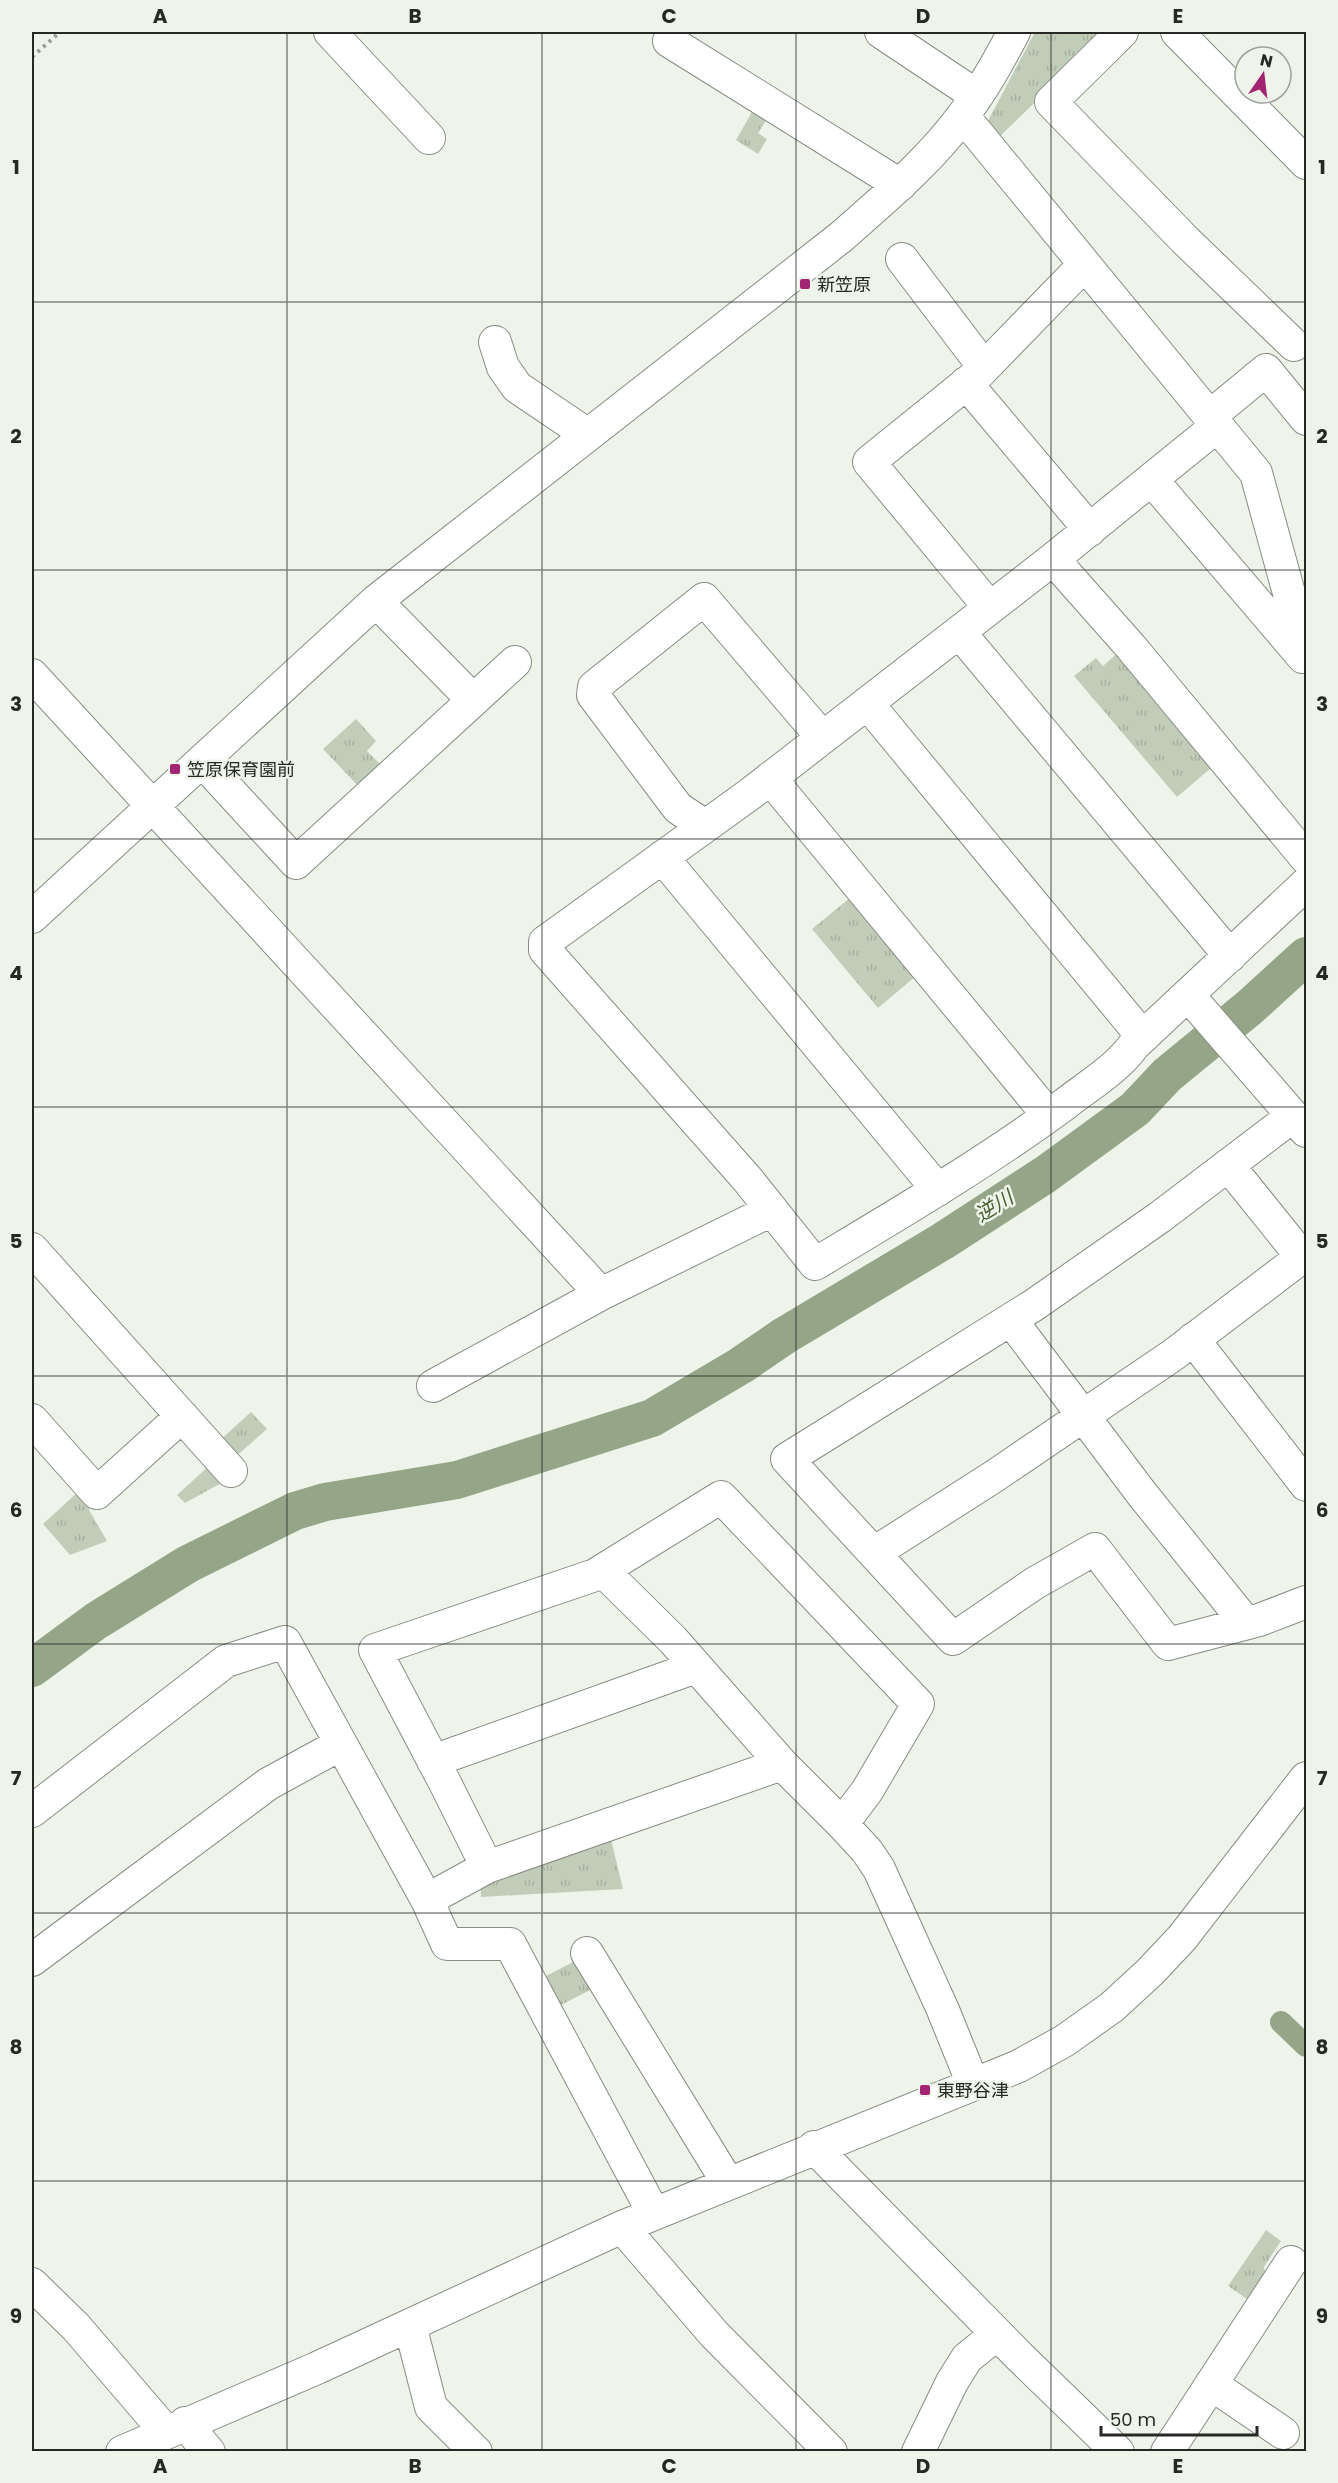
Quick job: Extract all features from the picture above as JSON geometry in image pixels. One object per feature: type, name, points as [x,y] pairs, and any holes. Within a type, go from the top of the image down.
[{"type":"street","points":[[330,32],[429,138]]},
{"type":"street","points":[[881,32],[970,106],[1084,265],[1256,472],[1306,655]]},
{"type":"street","points":[[32,917],[376,601],[841,237],[900,185],[970,106],[992,73],[1014,32]]},
{"type":"street","points":[[1122,32],[1051,102],[1185,240],[1300,340],[1152,480],[770,778],[545,942],[545,950],[772,1210],[815,1264],[938,1190],[1049,1116],[1128,1054],[1143,1036],[1193,1002],[1230,956],[1306,884]]},
{"type":"street","points":[[1177,32],[1306,163]]},
{"type":"street","points":[[669,41],[900,185]]},
{"type":"street","points":[[902,259],[975,375],[1090,530]]},
{"type":"street","points":[[990,608],[869,462],[975,375],[1084,265]]},
{"type":"street","points":[[495,342],[503,367],[517,387],[588,435]]},
{"type":"street","points":[[1266,370],[1306,419]]},
{"type":"street","points":[[1152,480],[1306,661]]},
{"type":"street","points":[[1053,559],[1131,647],[1306,858]]},
{"type":"street","points":[[705,826],[678,808],[592,695],[594,687],[704,599],[822,737]]},
{"type":"street","points":[[376,601],[473,700]]},
{"type":"street","points":[[959,632],[1230,956]]},
{"type":"street","points":[[202,761],[296,863],[515,662]]},
{"type":"street","points":[[32,675],[601,1294]]},
{"type":"street","points":[[867,703],[1143,1036]]},
{"type":"street","points":[[770,778],[1049,1116]]},
{"type":"street","points":[[662,857],[938,1190]]},
{"type":"street","points":[[1193,1002],[1300,1124],[1228,1166],[1160,1217],[1011,1320],[787,1459],[953,1639],[1035,1583],[1095,1549],[1168,1644],[1246,1623],[1306,1602]]},
{"type":"street","points":[[874,1553],[1083,1416],[1193,1339],[1302,1257],[1228,1166]]},
{"type":"street","points":[[433,1386],[601,1294],[772,1210]]},
{"type":"street","points":[[32,1249],[231,1471]]},
{"type":"street","points":[[1011,1320],[1143,1494],[1246,1623]]},
{"type":"street","points":[[1193,1339],[1306,1485]]},
{"type":"street","points":[[32,1420],[97,1493],[182,1416]]},
{"type":"street","points":[[487,1867],[375,1650],[595,1575],[721,1497],[918,1704],[867,1791],[842,1824]]},
{"type":"street","points":[[603,1570],[673,1640],[782,1764],[867,1851],[879,1869],[939,2000],[973,2084]]},
{"type":"street","points":[[32,1811],[226,1661],[285,1642],[427,1900],[447,1944],[510,1944],[654,2214]]},
{"type":"street","points":[[433,1761],[696,1667]]},
{"type":"street","points":[[32,1960],[268,1784],[341,1744]]},
{"type":"street","points":[[427,1900],[487,1867],[782,1764]]},
{"type":"street","points":[[122,2451],[317,2368],[622,2227],[814,2147],[1019,2066],[1064,2041],[1112,2007],[1150,1972],[1182,1938],[1302,1791]]},
{"type":"street","points":[[587,1953],[728,2183]]},
{"type":"street","points":[[814,2147],[997,2334],[1118,2451]]},
{"type":"street","points":[[622,2227],[714,2334],[831,2451]]},
{"type":"street","points":[[1167,2451],[1291,2262]]},
{"type":"street","points":[[33,2289],[76,2327],[176,2428],[209,2451]]},
{"type":"street","points":[[410,2325],[432,2407],[476,2451]]},
{"type":"street","points":[[918,2451],[952,2382],[967,2358],[997,2334]]},
{"type":"street","points":[[1211,2384],[1283,2433]]},
{"type":"path","points":[[32,57],[60,32]]},
{"type":"green space","points":[[1035,32],[1107,32],[991,145],[982,132]]},
{"type":"green space","points":[[756,105],[771,113],[758,133],[767,139],[758,154],[736,140]]},
{"type":"green space","points":[[1122,649],[1218,762],[1177,797],[1074,676],[1096,658],[1103,666]]},
{"type":"green space","points":[[356,719],[376,741],[367,751],[384,768],[362,790],[323,749]]},
{"type":"green space","points":[[856,893],[922,971],[878,1008],[812,929]]},
{"type":"green space","points":[[251,1412],[267,1429],[234,1458],[219,1441]]},
{"type":"green space","points":[[211,1464],[225,1481],[185,1503],[177,1495]]},
{"type":"green space","points":[[79,1491],[91,1503],[89,1510],[107,1541],[70,1555],[43,1524]]},
{"type":"green space","points":[[609,1831],[623,1889],[481,1897],[480,1879]]},
{"type":"green space","points":[[575,1961],[590,1990],[559,2006],[544,1977]]},
{"type":"green space","points":[[1266,2230],[1281,2241],[1264,2267],[1267,2282],[1253,2303],[1228,2286]]},
{"type":"waterway","name":"逆川","points":[[32,1668],[96,1621],[188,1564],[295,1511],[325,1502],[457,1480],[652,1418],[943,1241],[1046,1174],[1135,1109],[1167,1075],[1250,1007],[1306,956]]},
{"type":"waterway","points":[[1281,2022],[1306,2046]]},
{"type":"place","name":"新笠原","points":[[805,284]]},
{"type":"place","name":"笠原保育園前","points":[[175,769]]},
{"type":"place","name":"東野谷津","points":[[925,2090]]}]
